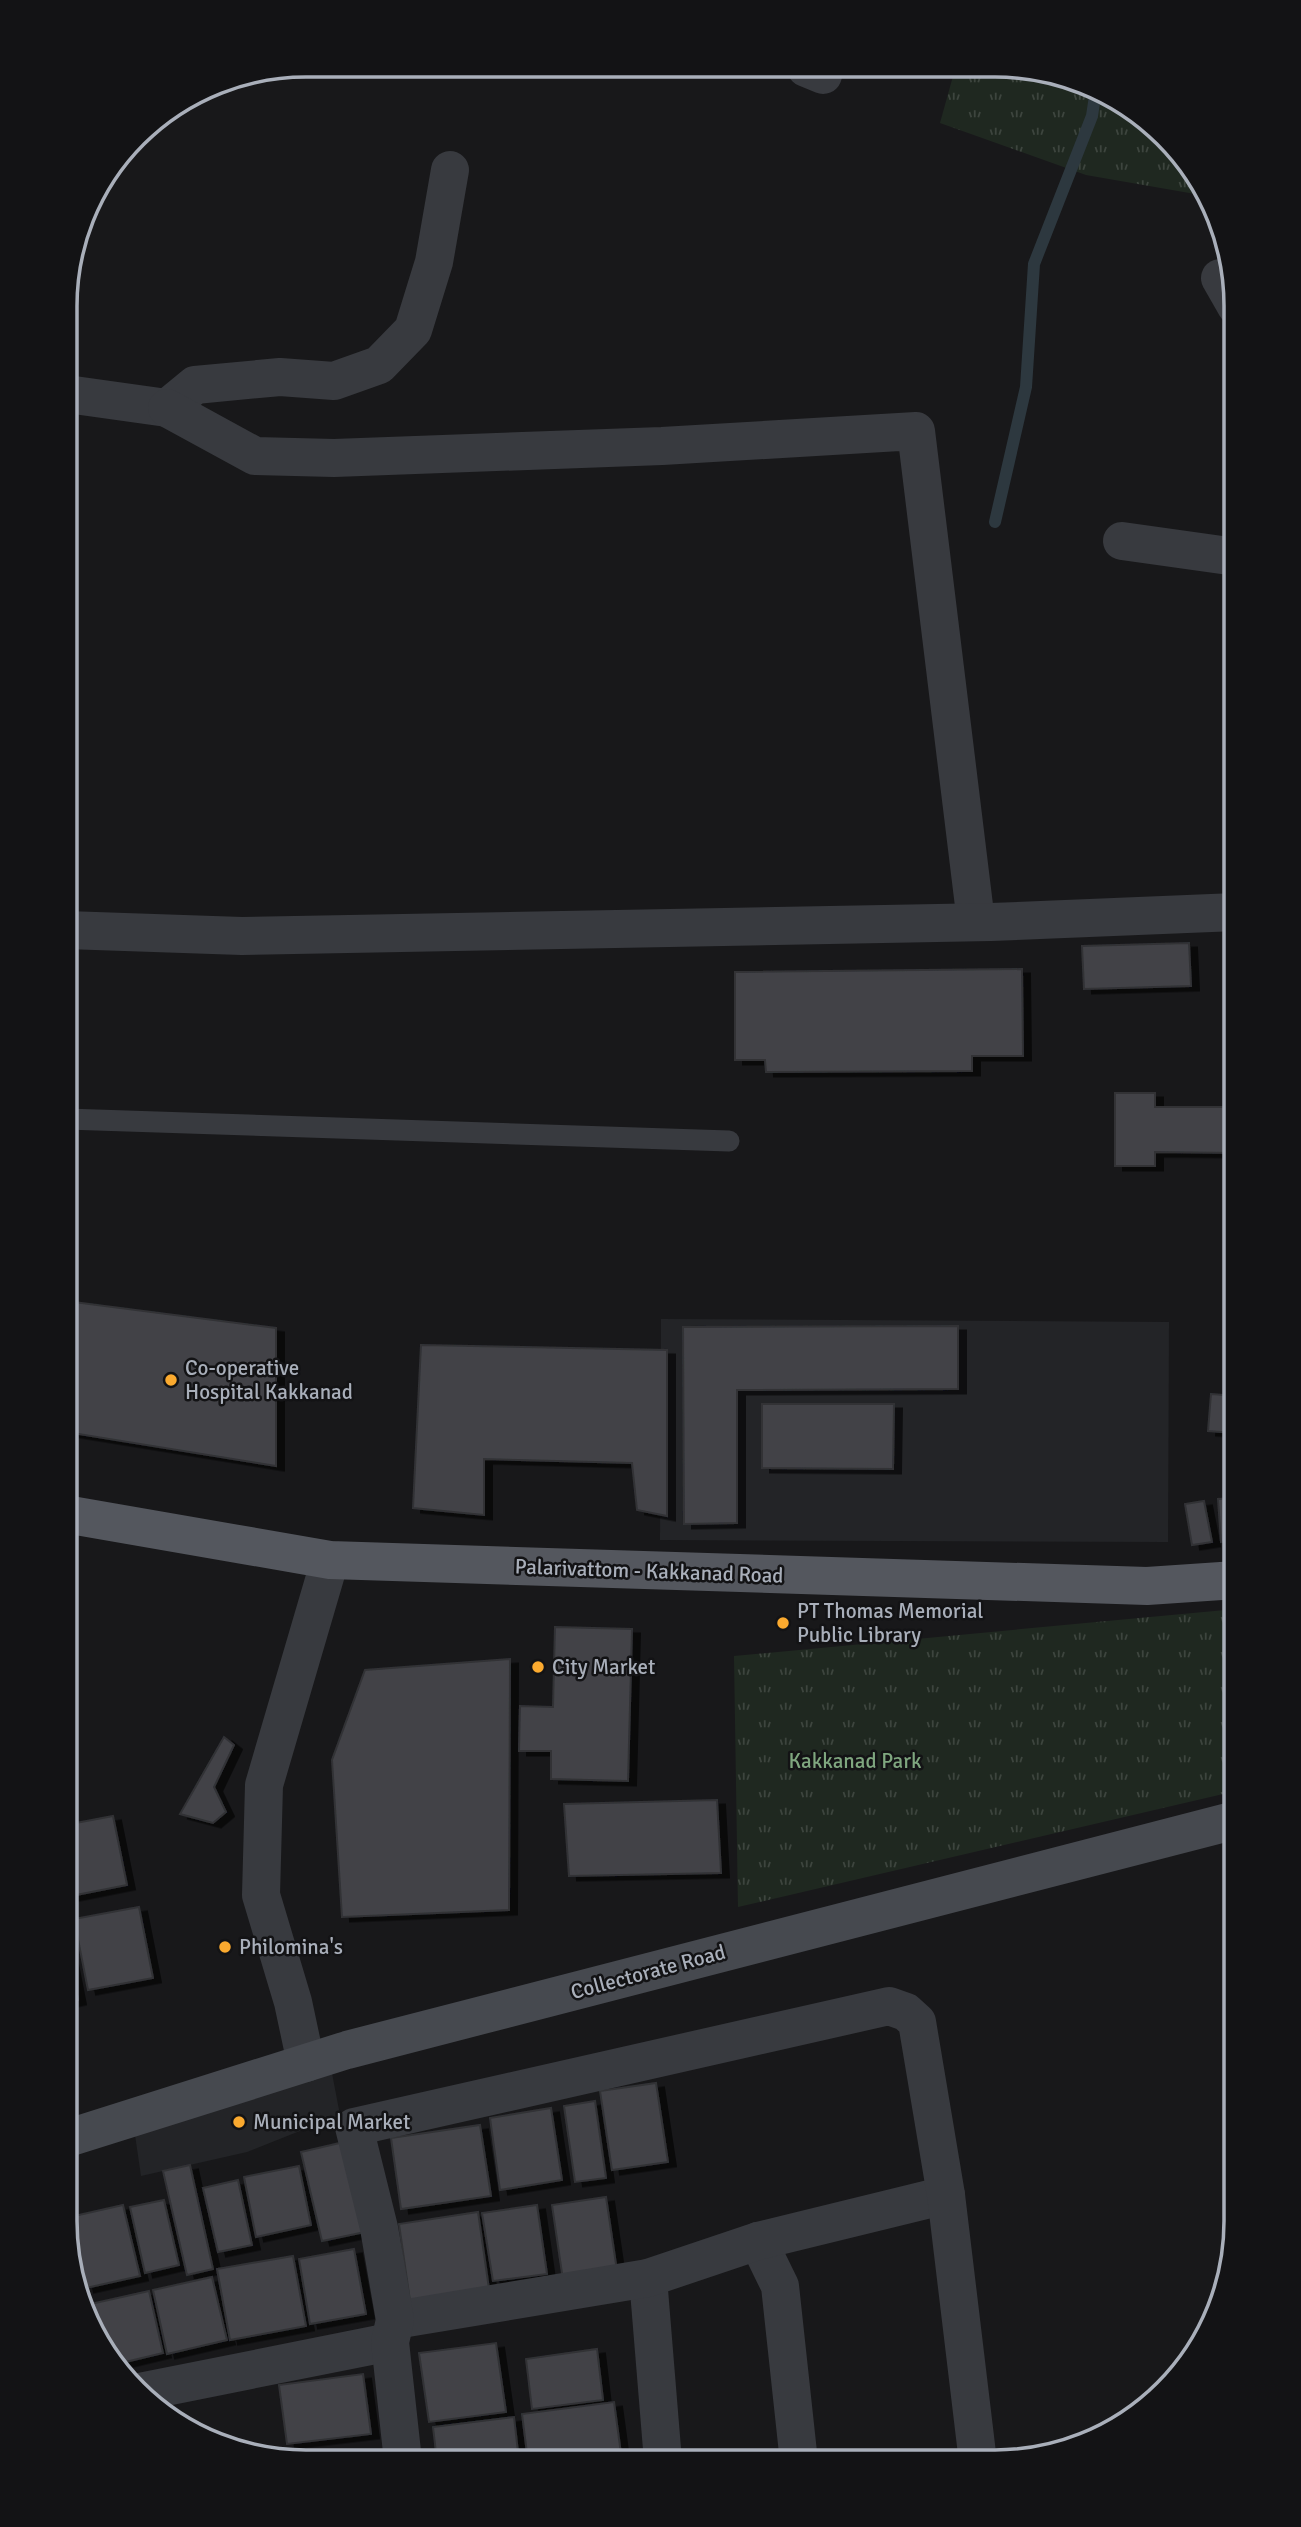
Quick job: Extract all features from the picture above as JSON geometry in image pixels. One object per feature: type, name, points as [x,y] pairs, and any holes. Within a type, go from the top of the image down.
[{"type":"main road","name":"Palarivattom - Kakkanad Road","points":[[77,1516],[330,1560],[1147,1586],[1224,1581]]},
{"type":"street","points":[[167,408],[195,385],[280,377],[334,381],[379,365],[413,330],[434,262],[450,170]]},
{"type":"street","points":[[77,395],[167,408],[255,456],[321,458],[662,446],[916,431],[975,922]]},
{"type":"street","points":[[1122,541],[1224,555]]},
{"type":"street","points":[[77,930],[242,936],[975,922],[1224,912]]},
{"type":"street","points":[[306,2063],[293,2002],[261,1895],[264,1785],[330,1560]]},
{"type":"street","name":"Collectorate Road","points":[[77,2135],[306,2063],[1224,1823]]},
{"type":"street","points":[[402,2450],[393,2331],[379,2228],[354,2127],[889,2006],[906,2012],[917,2022],[946,2194],[977,2450]]},
{"type":"street","points":[[151,2389],[393,2331],[648,2277],[758,2241],[946,2194]]},
{"type":"street","points":[[758,2241],[780,2286],[798,2450]]},
{"type":"street","points":[[648,2277],[662,2450]]},
{"type":"lane","points":[[77,1119],[729,1141]]},
{"type":"shaded area","points":[[661,1319],[1169,1322],[1168,1542],[660,1540]]},
{"type":"shaded area","name":"Municipal Market","points":[[331,2068],[340,2115],[247,2152],[141,2176],[134,2128]]},
{"type":"green space","points":[[953,77],[1010,77],[1068,89],[1122,116],[1146,134],[1167,155],[1193,194],[1086,175],[940,123]]},
{"type":"green space","name":"Kakkanad Park","points":[[1224,1610],[1224,1794],[738,1907],[734,1656]]},
{"type":"building","points":[[1189,943],[1191,986],[1084,989],[1082,946]]},
{"type":"building","points":[[1022,969],[1023,1056],[972,1056],[972,1071],[766,1072],[765,1060],[735,1060],[735,972]]},
{"type":"building","points":[[1115,1093],[1155,1093],[1155,1107],[1224,1107],[1224,1153],[1155,1152],[1155,1166],[1115,1166]]},
{"type":"building","name":"Co-operative Hospital Kakkanad","points":[[77,1302],[276,1328],[276,1466],[77,1434]]},
{"type":"building","points":[[958,1326],[958,1389],[737,1390],[737,1523],[684,1524],[683,1327]]},
{"type":"building","points":[[421,1345],[667,1350],[667,1516],[637,1510],[632,1463],[484,1459],[484,1515],[413,1508]]},
{"type":"building","points":[[1211,1394],[1224,1395],[1224,1432],[1208,1431]]},
{"type":"building","points":[[762,1404],[894,1404],[893,1469],[762,1468]]},
{"type":"building","points":[[1218,1499],[1224,1499],[1224,1542],[1221,1542]]},
{"type":"building","points":[[1204,1501],[1212,1542],[1192,1545],[1185,1504]]},
{"type":"building","points":[[555,1627],[632,1629],[628,1781],[551,1779],[551,1751],[519,1751],[520,1706],[553,1707]]},
{"type":"building","points":[[510,1659],[509,1910],[342,1917],[332,1760],[365,1670]]},
{"type":"building","points":[[224,1737],[234,1745],[214,1787],[226,1812],[213,1823],[180,1814]]},
{"type":"building","points":[[717,1800],[721,1873],[569,1876],[564,1804]]},
{"type":"building","points":[[113,1816],[127,1885],[77,1895],[77,1823]]},
{"type":"building","points":[[139,1907],[153,1978],[88,1990],[77,1934],[77,1918]]},
{"type":"building","points":[[656,2083],[668,2162],[612,2170],[600,2091]]},
{"type":"building","points":[[595,2101],[606,2178],[575,2182],[564,2106]]},
{"type":"building","points":[[551,2108],[562,2180],[500,2190],[490,2118]]},
{"type":"building","points":[[480,2125],[491,2196],[401,2209],[391,2138]]},
{"type":"building","points":[[344,2142],[365,2232],[322,2241],[301,2152]]},
{"type":"building","points":[[190,2165],[213,2269],[187,2275],[163,2171]]},
{"type":"building","points":[[299,2166],[311,2225],[256,2237],[244,2177]]},
{"type":"building","points":[[238,2180],[252,2245],[218,2252],[203,2188]]},
{"type":"building","points":[[606,2197],[617,2271],[563,2280],[552,2205]]},
{"type":"building","points":[[164,2200],[179,2265],[145,2273],[130,2207]]},
{"type":"building","points":[[123,2205],[140,2276],[87,2288],[79,2251],[77,2215]]},
{"type":"building","points":[[537,2205],[547,2274],[493,2281],[482,2213]]},
{"type":"building","points":[[478,2212],[490,2296],[411,2308],[399,2224]]},
{"type":"building","points":[[354,2249],[366,2314],[310,2324],[299,2259]]},
{"type":"building","points":[[293,2256],[306,2326],[230,2340],[217,2269]]},
{"type":"building","points":[[212,2277],[227,2340],[167,2354],[153,2290]]},
{"type":"building","points":[[149,2291],[163,2353],[126,2362],[101,2322],[93,2303]]},
{"type":"building","points":[[496,2343],[506,2412],[429,2422],[419,2353]]},
{"type":"building","points":[[597,2349],[603,2400],[532,2409],[526,2359]]},
{"type":"building","points":[[363,2374],[371,2434],[287,2444],[279,2385]]},
{"type":"building","points":[[614,2402],[621,2450],[527,2450],[522,2414]]},
{"type":"building","points":[[514,2417],[518,2450],[436,2450],[433,2427]]},
{"type":"waterway","points":[[995,522],[1026,387],[1034,264],[1092,116],[1094,100]]},
{"type":"place","name":"Co-operative Hospital Kakkanad","points":[[171,1380]]},
{"type":"place","name":"PT Thomas Memorial Public Library","points":[[783,1623]]},
{"type":"place","name":"City Market","points":[[538,1667]]},
{"type":"place","name":"Philomina's","points":[[225,1947]]},
{"type":"place","name":"Municipal Market","points":[[239,2122]]}]
